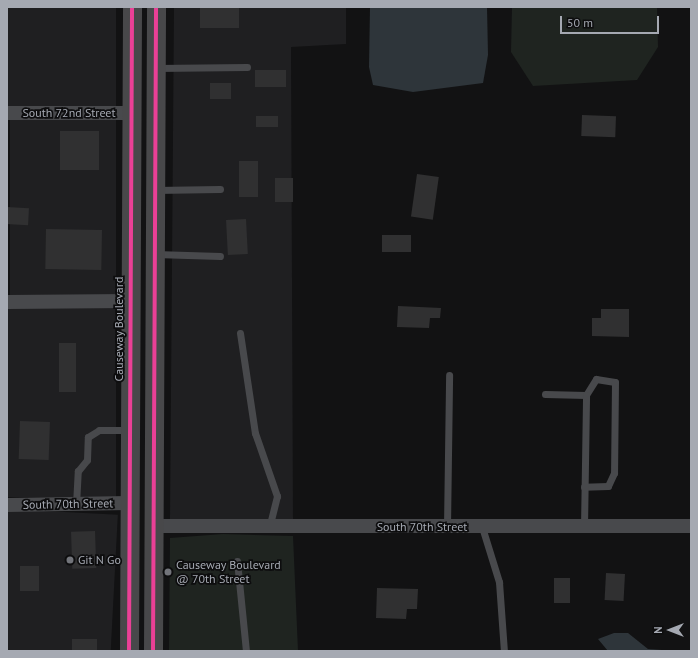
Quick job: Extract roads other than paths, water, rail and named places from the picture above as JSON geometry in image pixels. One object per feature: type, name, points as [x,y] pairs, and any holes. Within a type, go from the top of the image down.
[{"type":"main road","name":"Causeway Boulevard","points":[[129,651],[128,301],[132,113],[132,7]]},
{"type":"main road","points":[[153,651],[156,7]]},
{"type":"main road","points":[[129,503],[154,503]]},
{"type":"main road","points":[[129,526],[153,526]]},
{"type":"street","name":"South 72nd Street","points":[[7,113],[132,113]]},
{"type":"street","points":[[7,302],[128,301]]},
{"type":"street","name":"South 70th Street","points":[[7,505],[129,503]]},
{"type":"street","name":"South 70th Street","points":[[153,526],[269,528],[691,526]]},
{"type":"lane","points":[[156,68],[247,67]]},
{"type":"lane","points":[[155,190],[220,189]]},
{"type":"lane","points":[[155,254],[220,256]]},
{"type":"lane","points":[[240,333],[255,433],[277,496],[269,528]]},
{"type":"lane","points":[[446,527],[448,375]]},
{"type":"lane","points":[[584,487],[608,486],[614,473],[615,382],[596,379],[586,395],[584,487],[584,527]]},
{"type":"lane","points":[[545,394],[586,395]]},
{"type":"lane","points":[[76,505],[78,470],[87,460],[88,437],[99,430],[128,430]]},
{"type":"lane","points":[[482,527],[499,582],[504,651]]},
{"type":"lane","points":[[237,561],[246,651]]},
{"type":"place","name":"Git N Go","points":[[70,560]]},
{"type":"place","name":"Causeway Boulevard @ 70th Street","points":[[168,572]]}]
